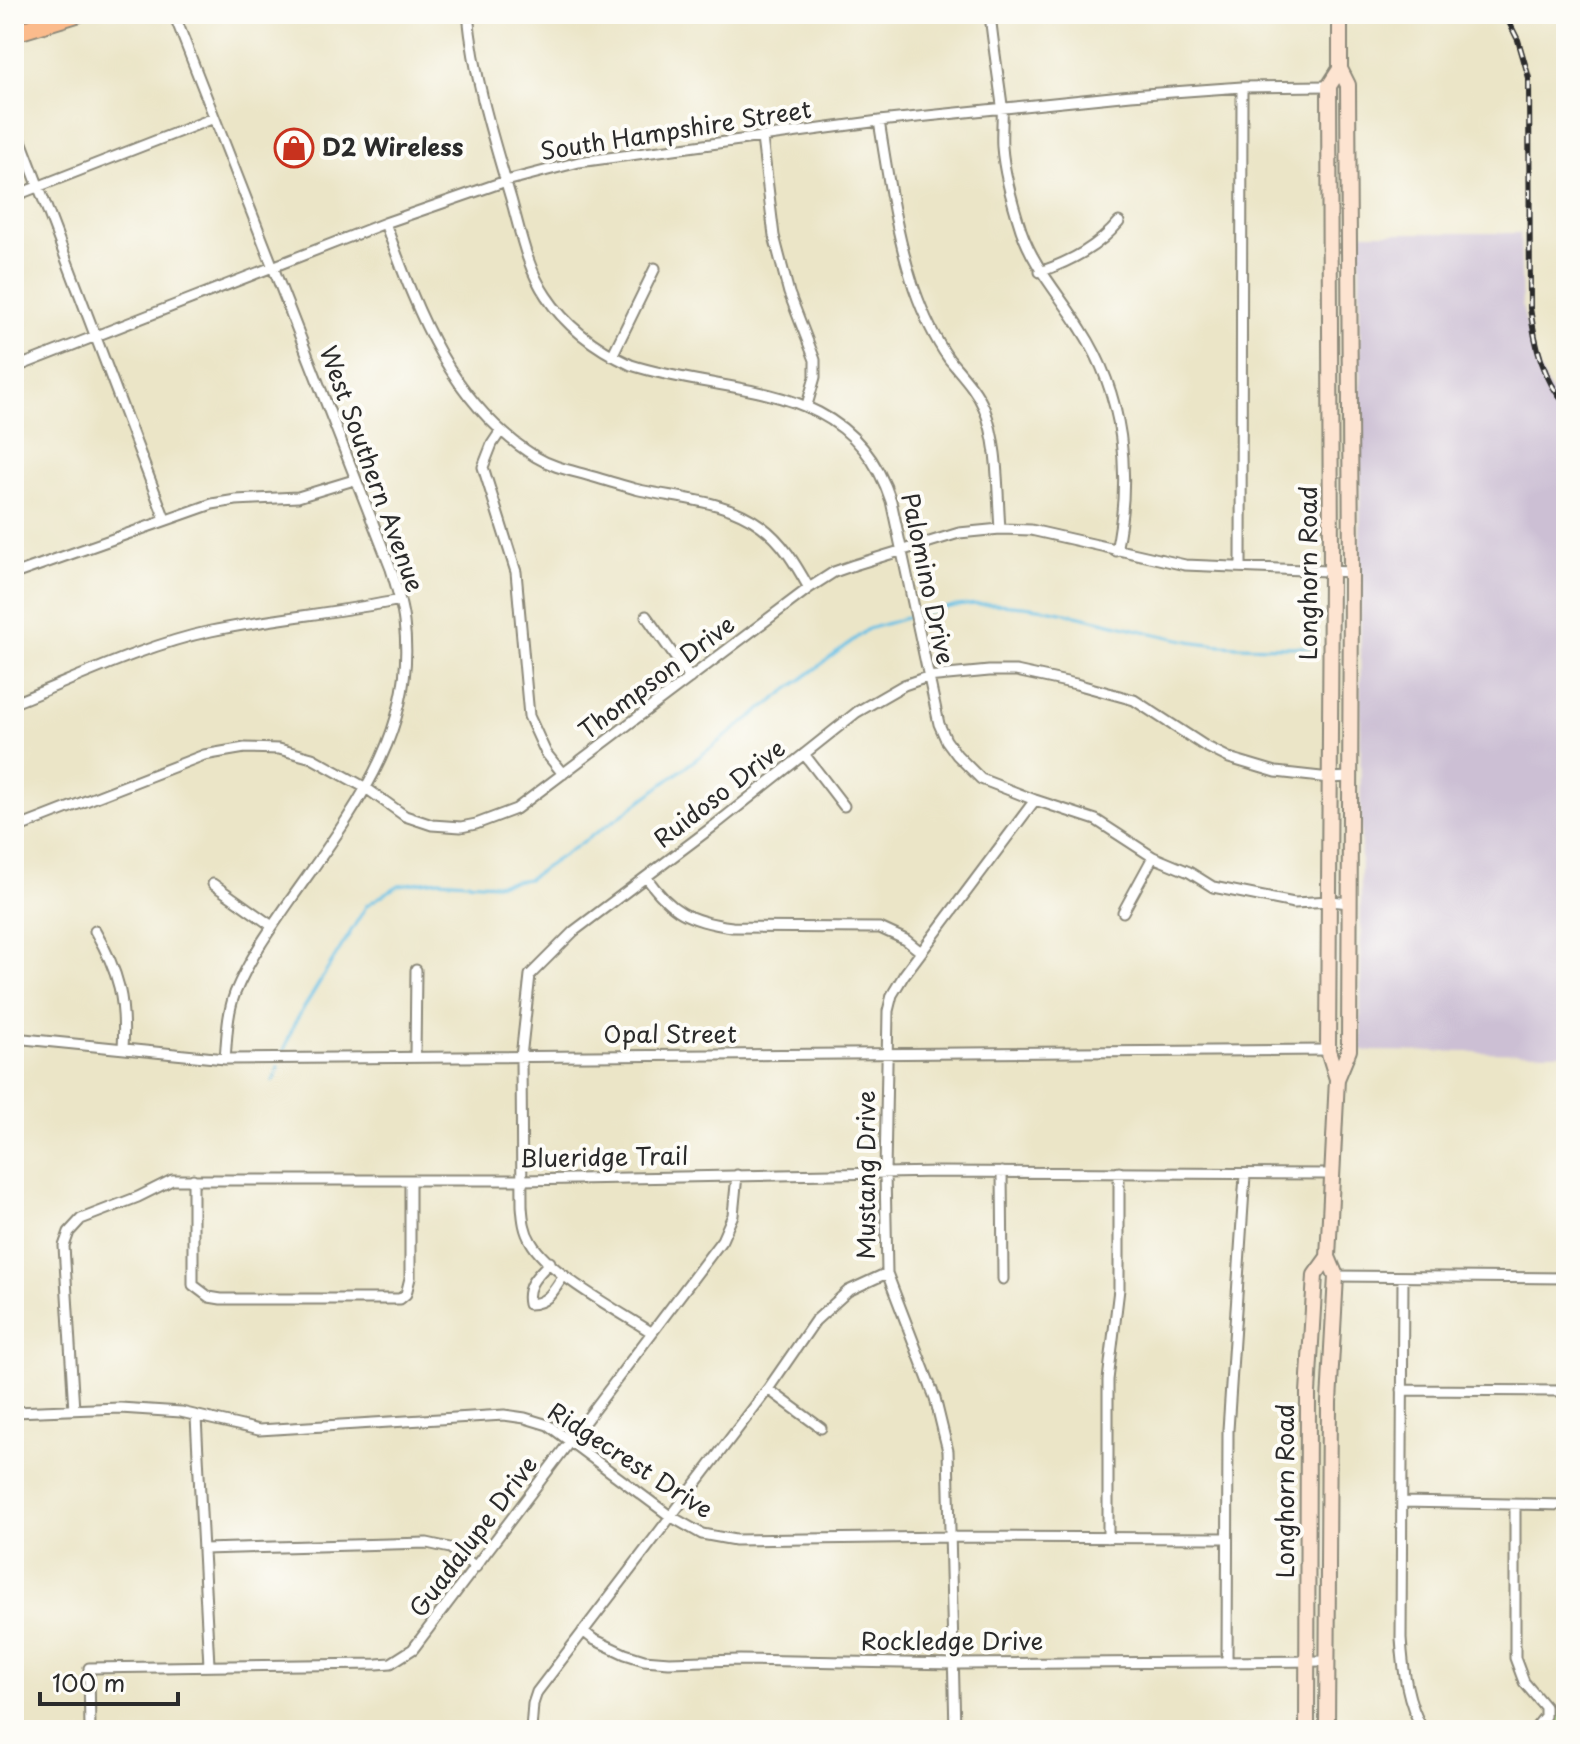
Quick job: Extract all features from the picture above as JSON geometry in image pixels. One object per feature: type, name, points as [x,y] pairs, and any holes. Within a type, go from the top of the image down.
[{"type":"main road","points":[[14,33],[77,14]]},
{"type":"main road","name":"Longhorn Road","points":[[1337,1079],[1349,1050],[1351,572],[1348,85],[1340,69],[1340,14]]},
{"type":"main road","points":[[1329,86],[1340,69]]},
{"type":"main road","name":"Longhorn Road","points":[[1327,1730],[1329,1402],[1336,1276],[1328,1257],[1337,1079],[1328,1050],[1331,901],[1329,86]]},
{"type":"main road","points":[[1331,191],[1349,192]]},
{"type":"main road","name":"Longhorn Road","points":[[1307,1730],[1308,1393],[1315,1275],[1328,1257]]},
{"type":"street","name":"West Southern Avenue","points":[[174,14],[391,569],[400,600],[405,643],[402,695],[391,739],[366,788],[248,965],[235,995],[227,1028],[225,1059]]},
{"type":"street","name":"Palomino Drive","points":[[468,14],[479,86],[530,266],[544,294],[574,329],[612,356],[642,369],[784,397],[807,405],[848,433],[871,458],[886,486],[939,724],[957,755],[981,779],[1096,820],[1153,857],[1189,872],[1213,887],[1294,903],[1349,903]]},
{"type":"street","points":[[990,14],[1002,109],[1002,149],[1021,230],[1040,272],[1087,339],[1104,371],[1113,400],[1122,441],[1125,486],[1116,551]]},
{"type":"street","name":"South Hampshire Street","points":[[14,368],[385,223],[506,181],[579,162],[879,121],[1242,87],[1329,86]]},
{"type":"street","points":[[1241,567],[1242,87]]},
{"type":"street","points":[[14,196],[214,118]]},
{"type":"street","points":[[879,121],[893,206],[914,288],[948,357],[971,384],[984,409],[992,438],[1000,529]]},
{"type":"street","points":[[14,122],[165,519]]},
{"type":"street","points":[[762,138],[769,213],[777,249],[789,293],[815,360],[815,377],[807,405]]},
{"type":"street","points":[[1040,272],[1064,264],[1104,239],[1119,222]]},
{"type":"street","points":[[385,223],[418,313],[438,352],[500,432],[539,459],[560,468],[634,488],[724,506],[741,514],[759,524],[783,546],[809,588]]},
{"type":"street","points":[[612,356],[655,268]]},
{"type":"street","points":[[500,432],[483,467],[516,572],[529,716],[546,753],[563,774]]},
{"type":"street","points":[[14,574],[212,504],[298,497],[354,480]]},
{"type":"street","name":"Thompson Drive","points":[[14,829],[204,755],[260,747],[299,754],[327,765],[418,822],[461,827],[493,819],[516,809],[834,572],[959,533],[1031,530],[1185,565],[1351,572]]},
{"type":"street","points":[[14,703],[136,655],[211,631],[400,600]]},
{"type":"street","points":[[646,616],[690,678]]},
{"type":"street","name":"Ruidoso Drive","points":[[651,1332],[564,1275],[536,1250],[524,1228],[521,1057],[530,975],[574,931],[857,712],[904,685],[927,677],[1016,671],[1076,684],[1134,700],[1229,758],[1276,772],[1349,777]]},
{"type":"street","points":[[804,754],[844,806]]},
{"type":"street","name":"Mustang Drive","points":[[955,1730],[948,1451],[943,1424],[887,1273],[888,1011],[892,995],[921,952],[1035,800]]},
{"type":"street","points":[[1123,912],[1153,857]]},
{"type":"street","points":[[646,877],[660,897],[675,910],[709,924],[732,927],[880,928],[906,940],[921,952]]},
{"type":"street","points":[[213,884],[272,926]]},
{"type":"street","points":[[95,931],[108,952],[120,986],[124,1008],[123,1048]]},
{"type":"street","points":[[415,1057],[416,970]]},
{"type":"street","name":"Opal Street","points":[[14,1038],[225,1059],[1328,1050]]},
{"type":"street","name":"Blueridge Trail","points":[[74,1410],[64,1246],[69,1232],[81,1219],[172,1180],[522,1180],[885,1172],[1333,1174]]},
{"type":"street","points":[[1002,1172],[1003,1279]]},
{"type":"street","points":[[1108,1538],[1108,1380],[1119,1289],[1119,1172]]},
{"type":"street","name":"Guadalupe Drive","points":[[90,1730],[89,1668],[391,1663],[413,1649],[722,1240],[733,1215],[737,1175]]},
{"type":"street","points":[[1227,1662],[1228,1430],[1245,1175]]},
{"type":"street","points":[[193,1179],[193,1285],[209,1297],[221,1299],[400,1299],[406,1294],[410,1278],[410,1180]]},
{"type":"street","points":[[550,1262],[529,1285],[529,1304],[538,1304],[549,1297],[564,1275]]},
{"type":"street","points":[[531,1730],[537,1692],[768,1389],[815,1321],[848,1291],[887,1273]]},
{"type":"street","points":[[1336,1276],[1566,1278]]},
{"type":"street","points":[[1403,1278],[1402,1663],[1411,1703],[1423,1730]]},
{"type":"street","points":[[768,1389],[821,1428]]},
{"type":"street","points":[[1402,1390],[1566,1391]]},
{"type":"street","name":"Ridgecrest Drive","points":[[14,1412],[120,1408],[181,1412],[259,1430],[504,1415],[525,1418],[548,1425],[670,1516],[702,1534],[735,1540],[1227,1538]]},
{"type":"street","points":[[196,1417],[209,1665]]},
{"type":"street","points":[[1402,1502],[1566,1505]]},
{"type":"street","points":[[1515,1505],[1515,1658],[1524,1682],[1545,1707],[1545,1716],[1534,1730]]},
{"type":"street","points":[[203,1549],[427,1543],[450,1548],[476,1567]]},
{"type":"street","name":"Rockledge Drive","points":[[583,1631],[625,1654],[644,1660],[669,1662],[740,1660],[955,1664],[1328,1661]]},
{"type":"shaded area","points":[[1360,233],[1520,233],[1522,306],[1535,360],[1566,421],[1566,1053],[1361,1051]]},
{"type":"green space","points":[[1566,1706],[1566,1730],[1544,1730]]},
{"type":"waterway","points":[[923,613],[957,606],[1025,606],[1195,642],[1312,647]]},
{"type":"waterway","points":[[284,1051],[294,1024],[367,905],[399,885],[438,880],[495,884],[528,879],[618,818],[868,629],[909,617]]},
{"type":"waterway","points":[[273,1081],[279,1066]]},
{"type":"railway","points":[[1505,14],[1518,40],[1529,78],[1532,321],[1545,371],[1566,405]]},
{"type":"place","name":"D2 Wireless","points":[[294,148]]}]
